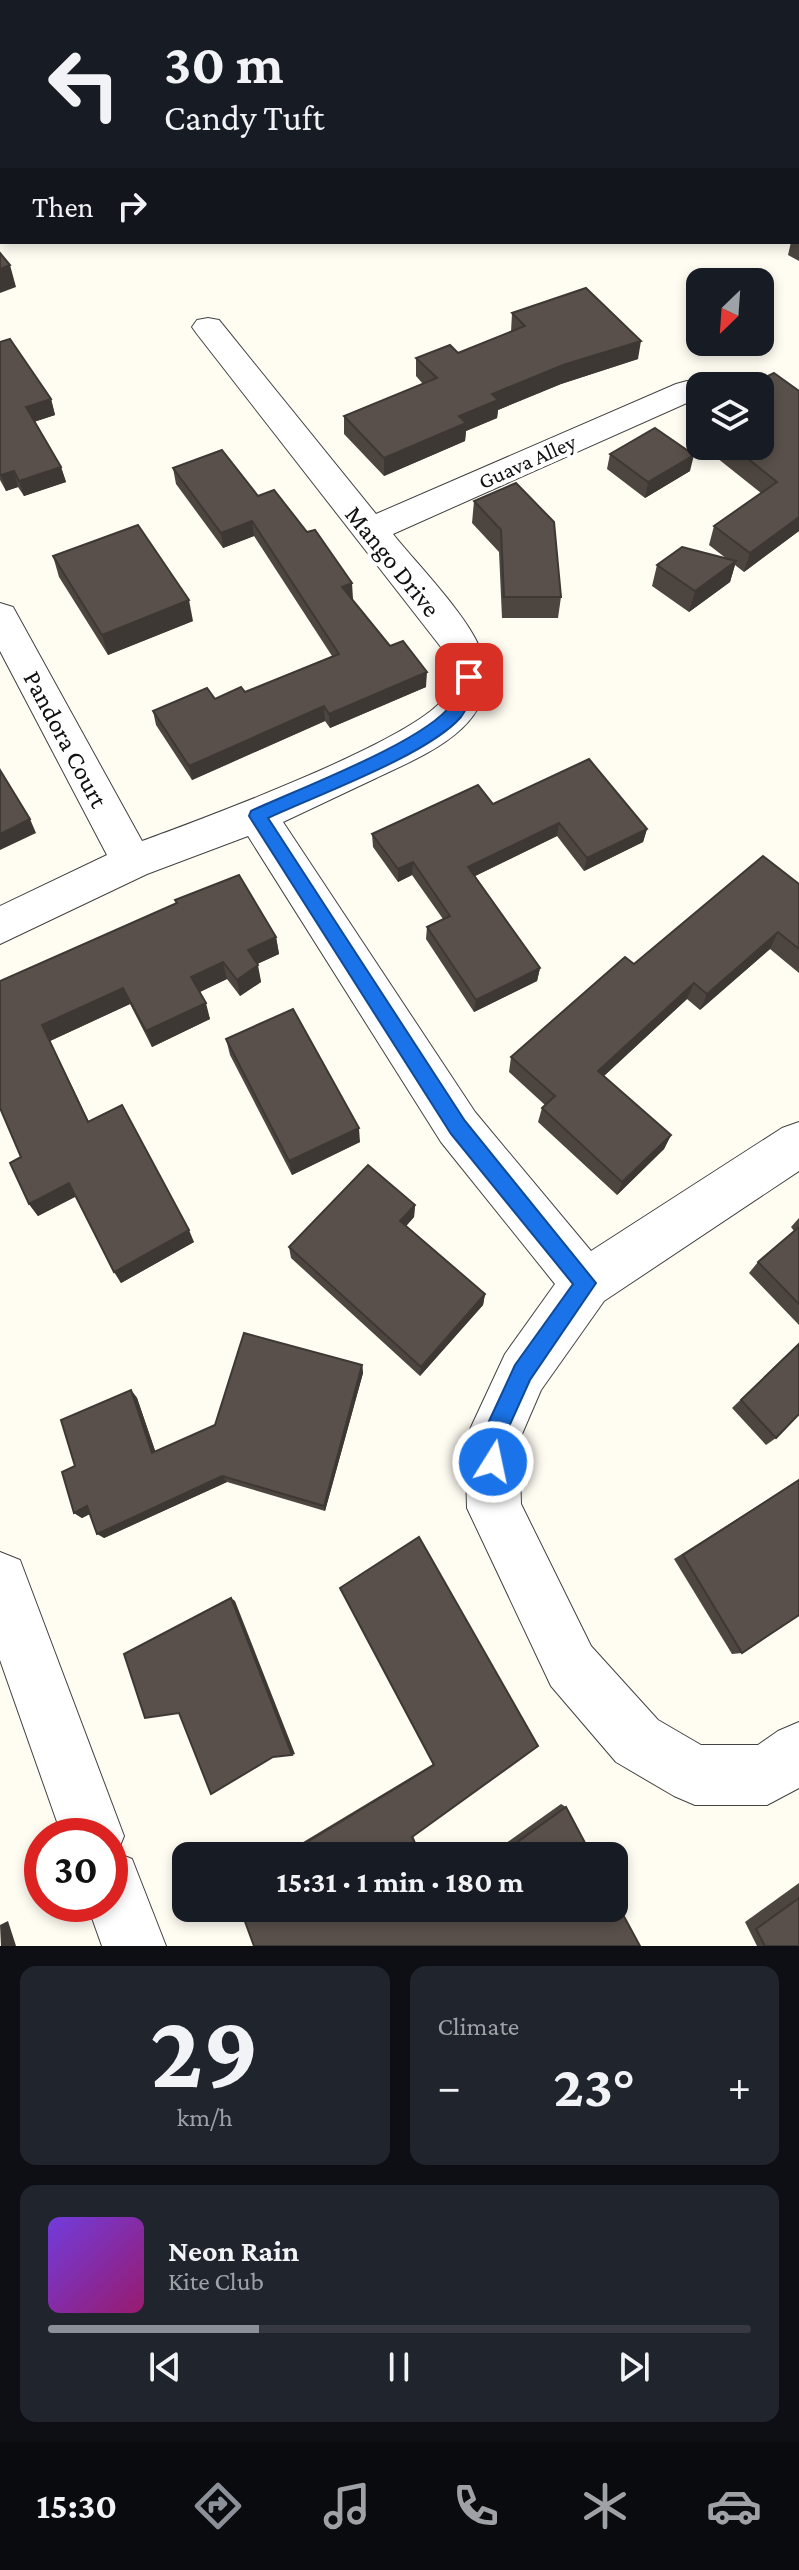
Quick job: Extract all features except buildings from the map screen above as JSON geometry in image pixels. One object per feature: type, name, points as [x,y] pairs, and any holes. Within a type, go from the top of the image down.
[{"type":"street","name":"Mango Drive","points":[[0,926],[132,862],[257,816],[424,738],[455,712],[466,694],[469,677],[462,649],[208,327]]},
{"type":"street","name":"Guava Alley","points":[[368,531],[686,391]]},
{"type":"street","name":"Pandora Court","points":[[0,616],[132,862]]},
{"type":"street","points":[[257,816],[458,1127],[586,1283]]},
{"type":"street","points":[[799,1144],[586,1283],[523,1372],[492,1440],[494,1508],[571,1666],[637,1741],[695,1775],[767,1775],[799,1752]]},
{"type":"street","points":[[0,1580],[86,1818]]},
{"type":"street","points":[[125,1922],[134,1946]]},
{"type":"route","points":[[469,677],[466,694],[455,712],[424,738],[257,816],[458,1127],[586,1283],[523,1372],[492,1440],[493,1462]]}]
